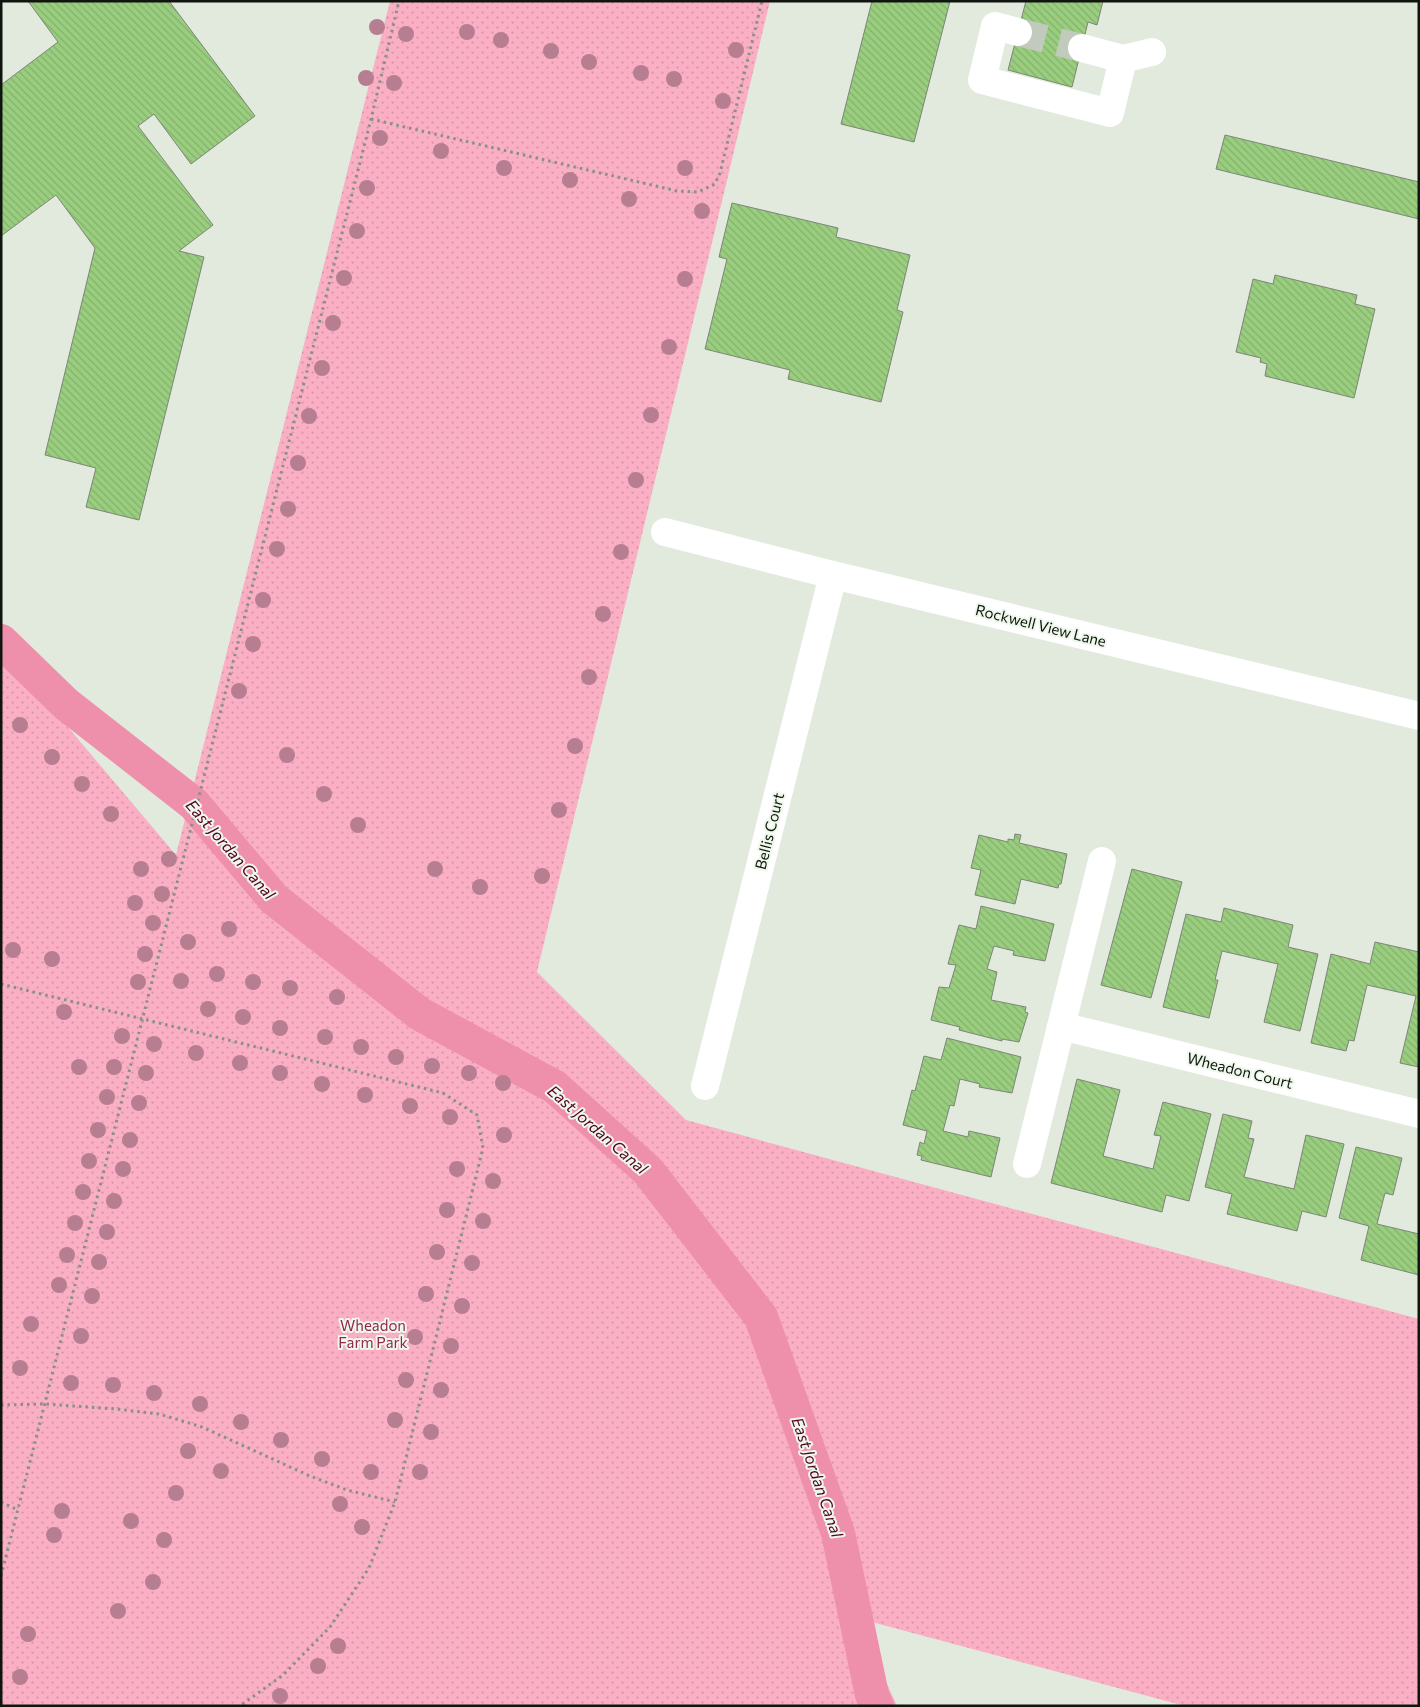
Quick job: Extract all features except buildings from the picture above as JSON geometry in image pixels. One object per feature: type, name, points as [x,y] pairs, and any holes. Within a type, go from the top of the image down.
[{"type":"street","points":[[1018,32],[995,26],[982,80],[1110,113],[1123,59]]},
{"type":"street","points":[[1082,48],[1123,59],[1152,52]]},
{"type":"street","name":"Rockwell View Lane","points":[[665,532],[833,575],[1419,716]]},
{"type":"street","name":"Bellis Court","points":[[705,1086],[833,575]]},
{"type":"street","points":[[1027,1164],[1102,861]]},
{"type":"street","name":"Wheadon Court","points":[[1061,1026],[1419,1114]]},
{"type":"path","points":[[1,1576],[371,119],[399,1]]},
{"type":"path","points":[[371,119],[677,191],[698,192],[715,184],[720,172],[762,1]]},
{"type":"path","points":[[1,984],[443,1093],[477,1115],[483,1148],[395,1502],[369,1568],[330,1627],[283,1675],[240,1706]]},
{"type":"path","points":[[1,1405],[45,1404],[160,1414],[202,1427],[347,1490],[395,1502]]},
{"type":"path","points":[[1,1502],[18,1510]]},
{"type":"green space","name":"Wheadon Farm Park","points":[[390,1],[770,1],[537,972],[686,1120],[1419,1319],[1419,1706],[1185,1706],[857,1618],[897,1706],[1,1706],[1,648],[176,855]]},
{"type":"waterway","name":"East Jordan Canal","points":[[1,641],[66,704],[194,804],[274,899],[420,1014],[555,1087],[648,1171],[761,1317],[838,1533],[872,1695],[877,1706]]},
{"type":"tunnel","points":[[1018,32],[1082,48]]}]
